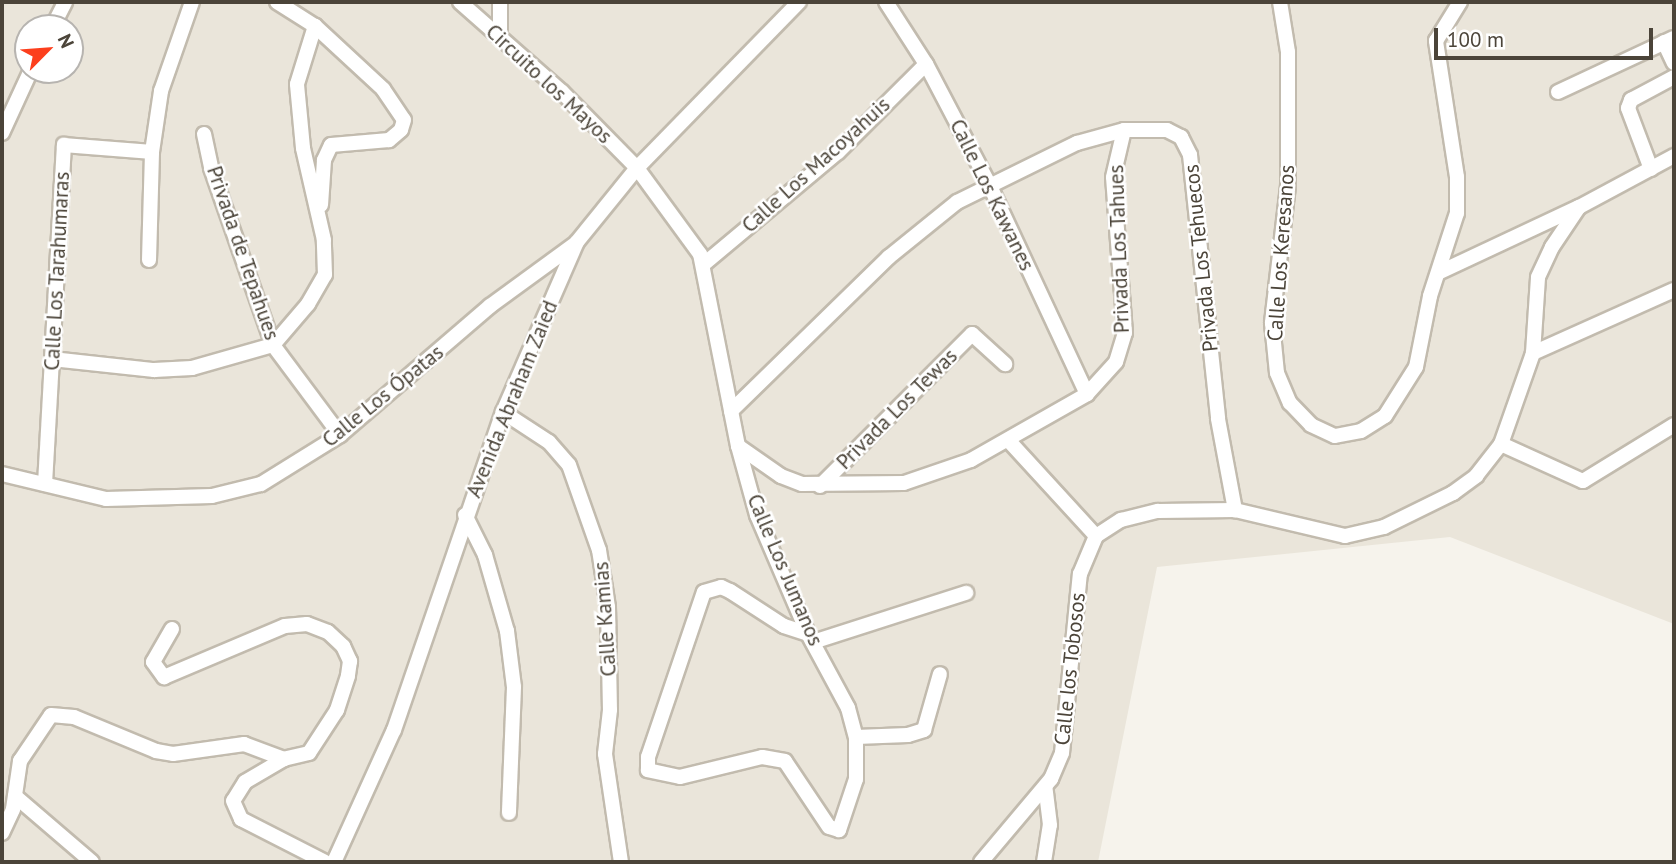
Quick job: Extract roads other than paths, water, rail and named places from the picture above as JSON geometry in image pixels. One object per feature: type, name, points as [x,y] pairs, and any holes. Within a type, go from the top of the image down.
[{"type":"street","points":[[149,260],[152,152],[165,71],[192,2]]},
{"type":"street","points":[[52,359],[154,370],[192,368],[273,345],[312,299],[325,275],[321,178],[327,150],[338,141],[389,140],[401,130],[404,120],[383,89],[314,26],[277,2]]},
{"type":"street","name":"Circuito los Mayos","points":[[460,2],[500,35],[637,168]]},
{"type":"street","points":[[500,2],[500,35]]},
{"type":"street","name":"Avenida Abraham Zaied","points":[[334,862],[368,794],[399,717],[433,627],[465,515],[503,412],[577,242],[637,168],[799,2]]},
{"type":"street","name":"Calle Los Kawanes","points":[[886,2],[926,64],[989,184],[1087,394]]},
{"type":"street","name":"Calle Los Keresanos","points":[[1280,2],[1287,52],[1288,186],[1272,323],[1277,373],[1290,403],[1311,425],[1335,436],[1374,424],[1402,392],[1416,367],[1430,296],[1457,214],[1457,177],[1436,41],[1460,2]]},
{"type":"street","points":[[314,26],[297,84],[303,148],[321,223]]},
{"type":"street","points":[[1558,92],[1669,40],[1674,63]]},
{"type":"street","name":"Calle Los Macoyahuis","points":[[704,264],[838,152],[926,64]]},
{"type":"street","points":[[1651,169],[1628,108],[1631,100],[1674,77]]},
{"type":"street","points":[[2,133],[25,84]]},
{"type":"street","name":"Privada Los Tehuecos","points":[[731,411],[888,257],[957,202],[1077,143],[1124,131],[1174,132],[1190,155],[1218,419],[1235,510]]},
{"type":"street","name":"Privada Los Tahues","points":[[738,446],[781,476],[820,486],[904,482],[971,460],[1009,441],[1087,394],[1116,362],[1125,333],[1113,177],[1124,131]]},
{"type":"street","name":"Privada de Tepahues","points":[[204,134],[211,168],[273,345],[341,435]]},
{"type":"street","name":"Calle Los Tarahumaras","points":[[45,484],[64,145],[152,152]]},
{"type":"street","points":[[1440,272],[1579,207],[1674,156]]},
{"type":"street","name":"Calle Los Jumanos","points":[[637,168],[683,227],[704,264],[738,446],[757,515],[810,638],[848,708],[856,737],[856,779],[839,830],[829,827],[785,761],[762,757],[680,777],[654,775],[647,768],[704,592],[721,587],[784,626],[810,638]]},
{"type":"street","points":[[1009,441],[1096,536],[1121,520],[1158,512],[1235,510],[1321,534],[1345,536],[1384,527],[1476,476],[1501,444],[1533,353],[1538,277],[1552,247],[1579,207]]},
{"type":"street","name":"Calle Los Ópatas","points":[[2,474],[106,499],[212,496],[261,484],[341,435],[490,306],[577,242]]},
{"type":"street","points":[[1533,353],[1674,290]]},
{"type":"street","name":"Privada Los Tewas","points":[[820,486],[972,334],[1005,363]]},
{"type":"street","name":"Calle Kamias","points":[[503,412],[549,442],[569,465],[599,550],[608,607],[610,710],[605,754],[621,862]]},
{"type":"street","points":[[1501,444],[1583,481],[1674,425]]},
{"type":"street","points":[[465,515],[485,555],[507,631],[514,711],[509,814]]},
{"type":"street","name":"Calle los Tobosos","points":[[981,862],[1045,786],[1062,753],[1080,574],[1096,536]]},
{"type":"street","points":[[810,638],[966,593]]},
{"type":"street","points":[[172,629],[153,662],[164,677],[285,626],[307,624],[328,632],[343,646],[350,661],[337,710],[309,753],[284,759],[237,790],[235,810],[248,824],[325,862]]},
{"type":"street","points":[[856,737],[908,735],[924,730],[940,674]]},
{"type":"street","points":[[2,833],[15,796],[20,761],[51,715],[74,717],[156,751],[173,754],[244,744],[284,759]]},
{"type":"street","points":[[1044,862],[1050,825],[1045,786]]},
{"type":"street","points":[[15,796],[92,862]]}]
